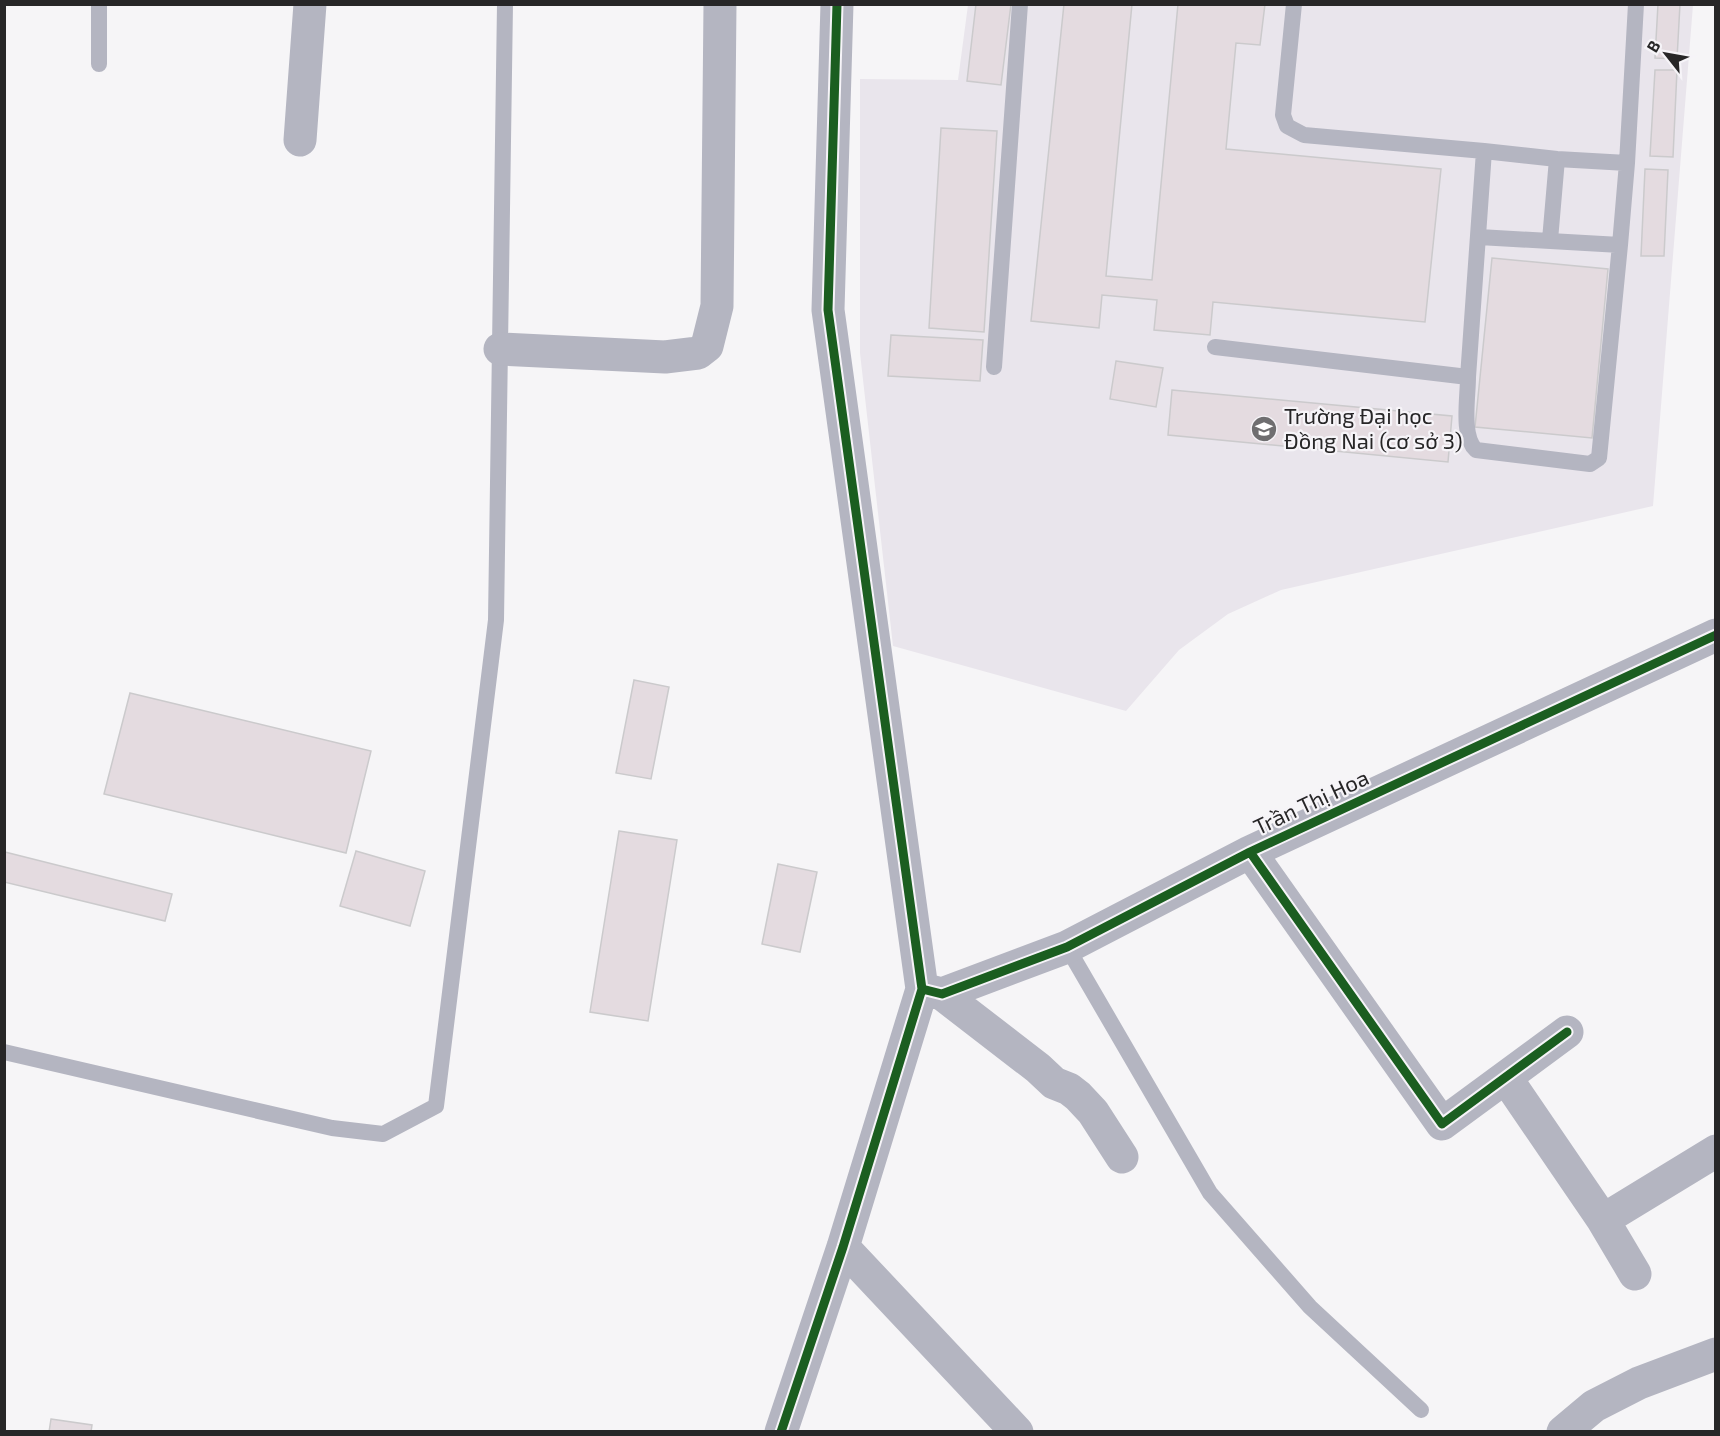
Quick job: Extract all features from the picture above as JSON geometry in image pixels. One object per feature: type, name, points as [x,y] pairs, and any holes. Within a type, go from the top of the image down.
[{"type":"street","points":[[300,140],[310,4]]},
{"type":"street","points":[[500,349],[665,357],[698,353],[707,346],[717,306],[720,4]]},
{"type":"street","points":[[781,1431],[932,992],[828,310],[837,4]]},
{"type":"street","name":"Trần Thị Hoa","points":[[932,992],[1067,947],[1250,852],[1716,634]]},
{"type":"street","points":[[1250,852],[1442,1124],[1567,1032]]},
{"type":"street","points":[[932,992],[1038,1068],[1054,1083],[1069,1089],[1078,1096],[1093,1112],[1122,1157]]},
{"type":"street","points":[[1506,1078],[1603,1220],[1635,1274]]},
{"type":"street","points":[[1603,1220],[1716,1151]]},
{"type":"street","points":[[843,1247],[1017,1431]]},
{"type":"street","points":[[1563,1431],[1594,1406],[1639,1383],[1716,1354]]},
{"type":"lane","points":[[99,4],[99,64]]},
{"type":"lane","points":[[4,1052],[332,1128],[384,1134],[435,1106],[496,620],[504,4]]},
{"type":"lane","points":[[994,367],[1020,4]]},
{"type":"lane","points":[[1294,4],[1283,116],[1287,126],[1304,135],[1627,164]]},
{"type":"lane","points":[[1484,151],[1468,377],[1467,434],[1470,445],[1476,450],[1590,464],[1599,459],[1627,164],[1636,4]]},
{"type":"lane","points":[[1550,240],[1557,159]]},
{"type":"lane","points":[[1479,237],[1620,245]]},
{"type":"lane","points":[[1215,347],[1468,377]]},
{"type":"lane","points":[[1067,947],[1210,1193],[1310,1307],[1421,1410]]},
{"type":"shaded area","name":"Trường Đại học Đồng Nai (cơ sở 3)","points":[[968,5],[1693,5],[1653,506],[1281,590],[1228,614],[1179,650],[1126,711],[893,646],[860,353],[860,79],[958,80]]},
{"type":"building","points":[[976,4],[1011,4],[1001,85],[967,81]]},
{"type":"building","points":[[1064,4],[1132,4],[1106,276],[1152,280],[1178,4],[1265,4],[1260,45],[1236,43],[1226,149],[1441,169],[1425,322],[1213,302],[1210,335],[1154,330],[1157,300],[1102,295],[1099,328],[1031,321]]},
{"type":"building","points":[[1658,4],[1680,4],[1677,59],[1655,58]]},
{"type":"building","points":[[1655,70],[1677,70],[1673,157],[1650,156]]},
{"type":"building","points":[[941,128],[997,131],[984,332],[929,328]]},
{"type":"building","points":[[1645,169],[1668,170],[1664,256],[1641,256]]},
{"type":"building","points":[[1492,258],[1608,269],[1592,438],[1475,427]]},
{"type":"building","points":[[891,335],[983,340],[980,381],[888,376]]},
{"type":"building","points":[[1116,361],[1163,368],[1156,407],[1110,399]]},
{"type":"building","points":[[1172,390],[1452,416],[1448,462],[1168,435]]},
{"type":"building","points":[[634,680],[669,687],[651,779],[616,773]]},
{"type":"building","points":[[130,693],[371,751],[346,853],[104,794]]},
{"type":"building","points":[[619,831],[677,840],[648,1021],[590,1012]]},
{"type":"building","points":[[356,851],[425,871],[410,926],[340,906]]},
{"type":"building","points":[[5,852],[172,894],[165,921],[4,882]]},
{"type":"building","points":[[778,864],[817,872],[800,952],[762,944]]},
{"type":"building","points":[[51,1419],[92,1425],[91,1432],[49,1432]]},
{"type":"cycle path","points":[[781,1432],[843,1247],[922,989],[828,310],[837,4]]},
{"type":"cycle path","points":[[922,989],[942,994],[1067,947],[1250,852],[1716,635]]},
{"type":"cycle path","points":[[1250,852],[1442,1124],[1567,1032]]},
{"type":"place","name":"Trường Đại học Đồng Nai (cơ sở 3)","points":[[1264,429]]}]
